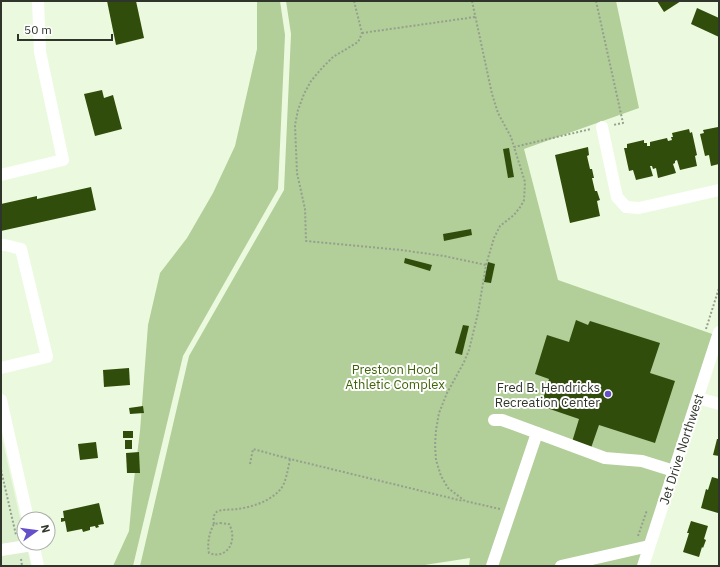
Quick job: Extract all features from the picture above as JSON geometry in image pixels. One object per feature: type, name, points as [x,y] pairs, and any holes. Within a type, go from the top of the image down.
[{"type":"street","points":[[1,175],[64,160],[40,52],[38,1]]},
{"type":"street","points":[[602,127],[617,197],[626,207],[639,208],[719,190]]},
{"type":"street","points":[[1,246],[5,245],[21,249],[47,356],[1,368]]},
{"type":"street","name":"Jet Drive Northwest","points":[[643,566],[719,332]]},
{"type":"street","points":[[698,398],[719,404]]},
{"type":"street","points":[[1,400],[6,449],[25,511]]},
{"type":"street","points":[[494,420],[502,420],[605,458],[642,462],[674,471]]},
{"type":"street","points":[[492,566],[537,433]]},
{"type":"street","points":[[561,566],[649,546]]},
{"type":"street","points":[[1,550],[16,547]]},
{"type":"street","points":[[35,551],[38,566]]},
{"type":"path","points":[[354,1],[362,33],[358,42],[333,58],[322,68],[304,94],[298,110],[295,125],[297,173],[305,209],[306,241],[401,250],[444,256],[486,265]]},
{"type":"path","points":[[465,501],[448,488],[441,476],[436,460],[435,445],[439,413],[446,393],[464,362],[469,350],[478,313],[486,265],[494,238],[500,226],[514,215],[521,206],[524,200],[525,182],[511,137],[498,113],[492,94],[472,1]]},
{"type":"path","points":[[514,146],[623,123],[596,1]]},
{"type":"path","points":[[362,33],[475,17]]},
{"type":"path","points":[[250,464],[253,450],[511,511]]},
{"type":"path","points":[[214,524],[229,524],[232,529],[231,546],[222,554],[214,556],[209,553],[208,547],[210,530],[214,524],[214,515],[218,511],[239,509],[267,500],[280,490],[290,459]]},
{"type":"path","points":[[1,470],[16,538]]},
{"type":"path","points":[[19,551],[22,566]]},
{"type":"shaded area","points":[[1,434],[18,511],[16,511],[16,551],[28,551],[31,566],[1,566]]},
{"type":"green space","points":[[257,1],[280,1],[285,35],[278,189],[183,356],[133,566],[113,566],[129,531],[140,431],[148,325],[160,273],[187,238],[213,193],[235,146],[257,49]]},
{"type":"green space","name":"Prestoon Hood Athletic Complex","points":[[286,1],[616,1],[639,108],[524,149],[558,280],[718,336],[643,566],[469,566],[470,558],[418,566],[140,566],[189,356],[284,190],[291,34]]},
{"type":"building","points":[[107,1],[136,1],[144,38],[116,45]]},
{"type":"building","points":[[657,1],[681,1],[664,12]]},
{"type":"building","points":[[697,8],[719,18],[719,37],[691,24]]},
{"type":"building","points":[[102,90],[104,98],[113,95],[122,129],[95,136],[84,94]]},
{"type":"building","points":[[718,127],[719,164],[711,166],[709,155],[705,156],[700,134],[704,133],[703,130]]},
{"type":"building","points":[[689,129],[690,133],[692,132],[697,155],[695,156],[697,166],[680,170],[677,160],[673,164],[676,173],[658,178],[656,168],[653,169],[652,166],[650,166],[653,176],[636,180],[633,170],[629,171],[624,148],[627,148],[627,144],[644,140],[644,143],[647,143],[647,146],[650,146],[650,142],[667,138],[668,141],[672,140],[672,133]]},
{"type":"building","points":[[588,147],[589,155],[587,156],[590,169],[592,169],[594,178],[592,178],[595,191],[597,191],[600,200],[597,201],[600,216],[570,223],[555,155]]},
{"type":"building","points":[[509,148],[514,177],[508,178],[503,149]]},
{"type":"building","points":[[91,187],[96,210],[1,231],[1,204],[37,196],[37,199]]},
{"type":"building","points":[[471,229],[472,235],[444,241],[443,234]]},
{"type":"building","points":[[405,258],[432,265],[430,271],[404,263]]},
{"type":"building","points":[[488,262],[495,264],[491,283],[484,282]]},
{"type":"building","name":"Fred B. Hendricks Recreation Center","points":[[576,320],[588,325],[590,321],[660,343],[650,373],[675,381],[655,443],[599,425],[591,448],[572,442],[579,419],[541,406],[549,379],[535,374],[547,335],[569,342]]},
{"type":"building","points":[[463,325],[469,326],[462,355],[455,353]]},
{"type":"building","points":[[129,368],[130,385],[104,387],[103,370]]},
{"type":"building","points":[[143,406],[144,413],[130,414],[129,408]]},
{"type":"building","points":[[123,431],[133,431],[133,438],[123,438]]},
{"type":"building","points":[[717,439],[719,439],[719,456],[713,455]]},
{"type":"building","points":[[125,440],[132,440],[132,449],[125,449]]},
{"type":"building","points":[[96,442],[98,458],[80,460],[78,444]]},
{"type":"building","points":[[139,452],[140,473],[127,473],[126,453]]},
{"type":"building","points":[[712,477],[719,479],[718,513],[701,508],[706,489],[708,490]]},
{"type":"building","points":[[99,503],[104,524],[98,525],[99,527],[96,528],[95,526],[90,527],[90,530],[83,532],[82,529],[67,532],[65,521],[61,522],[61,518],[64,518],[63,511]]},
{"type":"building","points":[[691,521],[708,526],[704,539],[706,540],[699,557],[683,552]]},
{"type":"place","name":"Fred B. Hendricks Recreation Center","points":[[608,394]]}]
